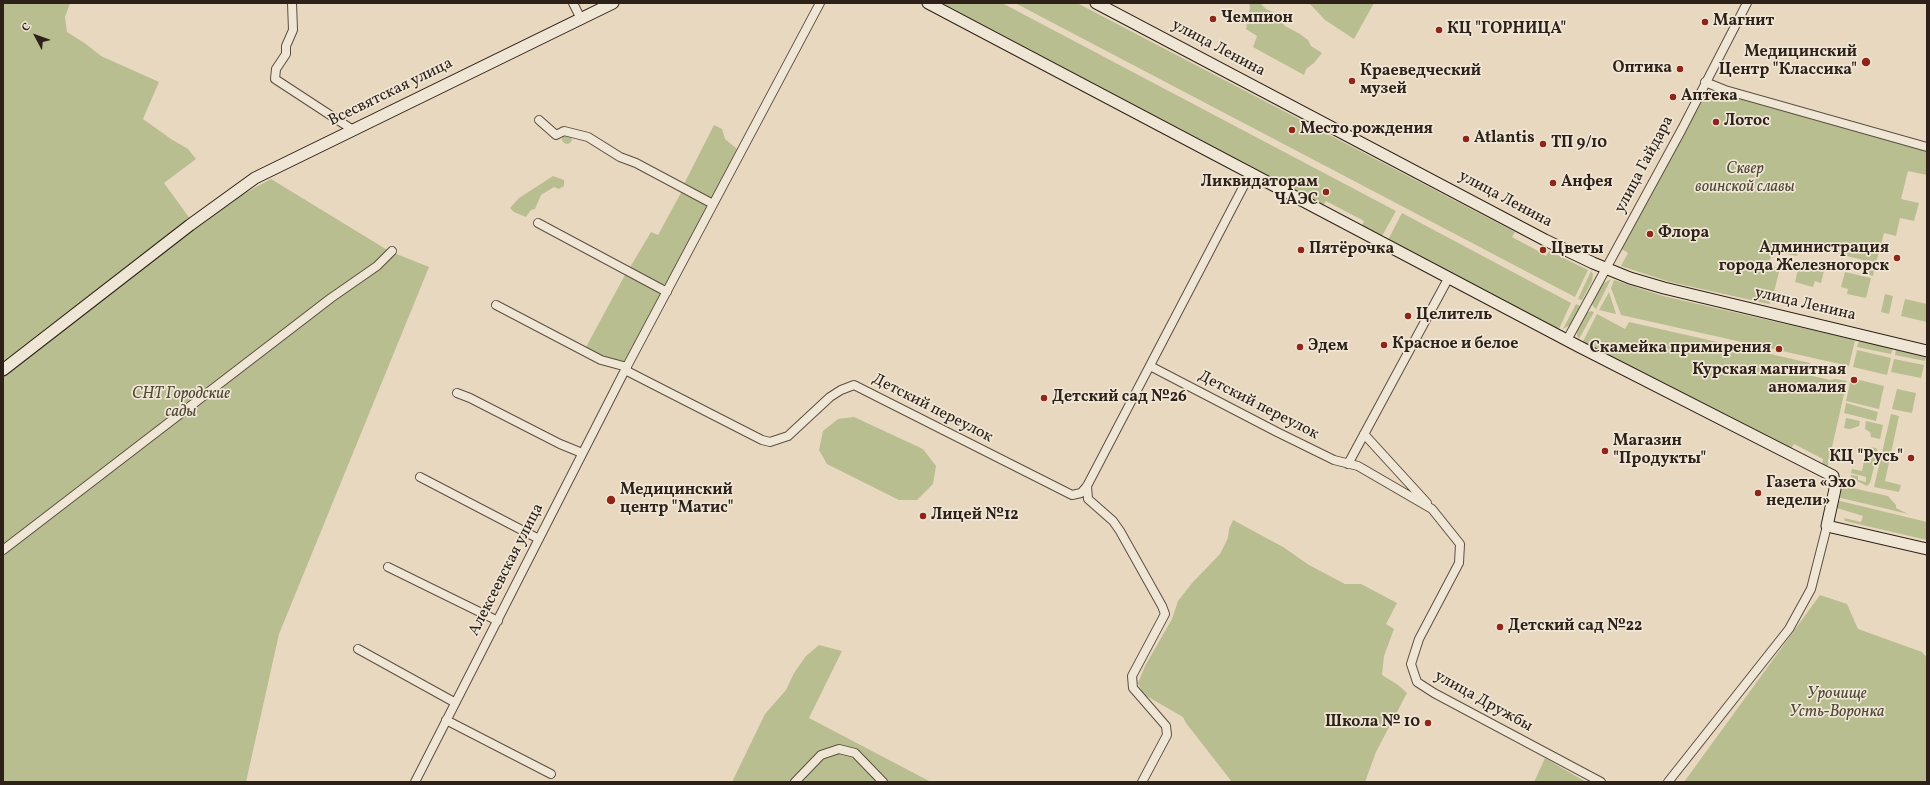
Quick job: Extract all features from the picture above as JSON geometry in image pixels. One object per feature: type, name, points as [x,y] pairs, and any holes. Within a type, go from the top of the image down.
[{"type":"street","points":[[292,3],[293,30],[286,46],[286,54],[276,69],[275,79],[353,130]]},
{"type":"street","points":[[574,3],[581,19]]},
{"type":"street","name":"Всесвятская улица","points":[[3,370],[190,225],[256,178],[613,3]]},
{"type":"street","points":[[496,305],[601,360],[626,369],[820,3]]},
{"type":"street","points":[[928,3],[1252,172],[1567,340],[1833,476],[1835,489],[1811,589],[1789,629],[1668,782]]},
{"type":"street","name":"улица Ленина","points":[[1096,3],[1545,240],[1605,268],[1664,288],[1927,351]]},
{"type":"street","name":"улица Гайдара","points":[[1567,340],[1747,3]]},
{"type":"street","points":[[1705,82],[1725,90],[1927,147]]},
{"type":"street","points":[[538,120],[556,135],[564,132],[588,138],[620,157],[636,163],[713,204]]},
{"type":"street","points":[[1142,782],[1167,735],[1166,726],[1133,688],[1132,676],[1165,614],[1120,530],[1088,499],[1087,486],[1252,172]]},
{"type":"street","points":[[538,223],[667,292]]},
{"type":"street","points":[[3,550],[331,298],[377,266],[392,251]]},
{"type":"street","points":[[1348,464],[1449,277]]},
{"type":"street","name":"Детский переулок","points":[[1150,366],[1276,432],[1334,460],[1348,464]]},
{"type":"street","name":"Детский переулок","points":[[626,369],[762,440],[770,442],[788,436],[830,397],[841,390],[854,385],[1072,495],[1081,493],[1087,486]]},
{"type":"street","name":"Алексеевская улица","points":[[415,782],[454,702],[498,621],[626,369]]},
{"type":"street","points":[[457,393],[560,444],[582,453]]},
{"type":"street","points":[[1364,434],[1432,509]]},
{"type":"street","name":"улица Дружбы","points":[[1348,464],[1358,466],[1432,509],[1460,544],[1458,563],[1419,639],[1411,664],[1417,682],[1434,693],[1601,782]]},
{"type":"street","points":[[420,477],[539,539]]},
{"type":"street","points":[[1827,526],[1927,549]]},
{"type":"street","points":[[388,567],[498,621]]},
{"type":"street","points":[[358,649],[454,702]]},
{"type":"street","points":[[446,720],[551,774]]},
{"type":"street","points":[[794,782],[821,755],[839,749],[855,753],[883,782]]},
{"type":"green space","name":"СНТ Городские сады","points":[[3,3],[70,3],[65,17],[67,32],[101,56],[159,82],[143,119],[188,149],[196,159],[164,183],[196,227],[234,199],[271,179],[389,251],[429,267],[279,634],[246,782],[3,782]]},
{"type":"green space","points":[[939,3],[1002,3],[1396,211],[1382,236],[1362,226],[1364,221],[1326,201],[1323,206]]},
{"type":"green space","points":[[1015,3],[1077,3],[1515,232],[1512,237],[1546,256],[1549,251],[1588,270],[1575,297]]},
{"type":"green space","points":[[1249,3],[1260,3],[1266,9],[1275,13],[1285,26],[1300,34],[1308,40],[1311,46],[1322,53],[1314,63],[1306,69],[1304,75],[1253,47],[1257,36],[1246,29],[1250,7]]},
{"type":"green space","points":[[1309,3],[1374,3],[1354,39],[1325,20]]},
{"type":"green space","name":"Сквер воинской славы","points":[[1715,91],[1927,151],[1927,175],[1908,171],[1901,199],[1919,203],[1914,221],[1900,218],[1896,236],[1884,233],[1876,263],[1800,245],[1797,256],[1773,251],[1768,265],[1780,268],[1772,300],[1769,304],[1670,282],[1621,266],[1628,253],[1620,248],[1703,96],[1712,98]]},
{"type":"green space","points":[[714,125],[722,129],[725,139],[737,149],[713,196],[708,199],[684,184]]},
{"type":"green space","points":[[567,134],[572,139],[567,144],[562,139]]},
{"type":"green space","points":[[553,176],[564,180],[564,186],[559,189],[554,187],[541,195],[535,209],[531,210],[526,217],[514,212],[510,208],[519,198]]},
{"type":"green space","points":[[682,191],[705,203],[707,209],[666,284],[662,286],[629,269],[651,232],[658,235]]},
{"type":"green space","points":[[1402,213],[1571,303],[1559,329],[1553,328],[1388,240]]},
{"type":"green space","points":[[1800,261],[1825,267],[1821,283],[1815,281],[1813,287],[1795,282]]},
{"type":"green space","points":[[1868,264],[1875,266],[1873,276],[1866,274]]},
{"type":"green space","points":[[1591,271],[1593,274],[1592,281],[1582,300],[1578,299]]},
{"type":"green space","points":[[1845,272],[1871,278],[1866,298],[1847,294],[1848,289],[1841,287]]},
{"type":"green space","points":[[626,273],[662,291],[626,361],[623,364],[615,363],[585,349]]},
{"type":"green space","points":[[1611,279],[1596,309],[1591,303],[1602,284]]},
{"type":"green space","points":[[1614,280],[1663,296],[1855,340],[1849,366],[1621,315],[1611,288]]},
{"type":"green space","points":[[1609,292],[1616,314],[1599,310]]},
{"type":"green space","points":[[1885,294],[1893,296],[1889,314],[1881,312]]},
{"type":"green space","points":[[1905,299],[1927,304],[1927,322],[1901,316]]},
{"type":"green space","points":[[1576,304],[1580,306],[1570,325],[1563,329]]},
{"type":"green space","points":[[1591,311],[1594,312],[1579,339],[1577,336],[1577,329],[1586,313]]},
{"type":"green space","points":[[1597,314],[1625,329],[1629,322],[1810,363],[1808,375],[1830,380],[1835,379],[1847,381],[1827,469],[1822,466],[1823,459],[1794,444],[1790,450],[1582,343]]},
{"type":"green space","points":[[1859,341],[1893,348],[1891,354],[1857,347]]},
{"type":"green space","points":[[1896,349],[1926,355],[1925,361],[1895,355]]},
{"type":"green space","points":[[1857,350],[1891,358],[1887,375],[1853,367]]},
{"type":"green space","points":[[1894,359],[1924,365],[1921,378],[1891,372]]},
{"type":"green space","points":[[1851,378],[1884,386],[1879,409],[1846,401]]},
{"type":"green space","points":[[1897,389],[1916,393],[1912,413],[1892,409]]},
{"type":"green space","points":[[1846,403],[1878,412],[1876,421],[1844,413]]},
{"type":"green space","points":[[1891,414],[1899,416],[1885,481],[1901,485],[1899,492],[1874,487]]},
{"type":"green space","points":[[854,417],[923,449],[936,466],[933,484],[917,500],[899,500],[827,464],[819,450],[823,431],[838,419]]},
{"type":"green space","points":[[1846,418],[1860,421],[1859,426],[1850,429],[1844,428]]},
{"type":"green space","points":[[1866,421],[1883,425],[1880,439],[1871,437],[1870,432],[1865,429]]},
{"type":"green space","points":[[1867,447],[1876,448],[1878,451],[1870,483],[1867,486],[1851,478],[1851,475],[1858,476],[1858,480],[1866,482],[1866,477],[1851,473],[1852,469],[1862,471]]},
{"type":"green space","points":[[1839,485],[1888,496],[1896,505],[1896,508],[1908,514],[1837,497]]},
{"type":"green space","points":[[1836,500],[1927,522],[1927,540],[1845,521],[1844,518],[1861,522],[1863,516],[1837,508]]},
{"type":"green space","points":[[1233,520],[1283,547],[1309,565],[1345,584],[1361,584],[1397,603],[1386,624],[1394,629],[1384,656],[1382,675],[1398,685],[1407,693],[1376,752],[1365,782],[1232,782],[1186,723],[1183,717],[1143,694],[1138,683],[1145,666],[1172,619],[1178,601],[1192,583],[1220,554],[1228,538],[1229,529]]},
{"type":"green space","name":"Урочище Усть-Воронка","points":[[1820,595],[1847,604],[1858,629],[1922,652],[1927,658],[1927,782],[1684,782]]},
{"type":"green space","points":[[819,645],[842,651],[809,718],[931,782],[732,782],[765,714],[786,690],[794,673],[806,656]]},
{"type":"green space","points":[[1545,758],[1586,782],[1534,782]]},
{"type":"place","name":"Чемпион","points":[[1213,19]]},
{"type":"place","name":"Магнит","points":[[1705,22]]},
{"type":"place","name":"КЦ \"ГОРНИЦА\"","points":[[1439,30]]},
{"type":"place","name":"Медицинский Центр \"Классика\"","points":[[1866,62]]},
{"type":"place","name":"Оптика","points":[[1680,69]]},
{"type":"place","name":"Краеведческий музей","points":[[1352,81]]},
{"type":"place","name":"Аптека","points":[[1673,97]]},
{"type":"place","name":"Лотос","points":[[1716,122]]},
{"type":"place","name":"Место рождения","points":[[1292,130]]},
{"type":"place","name":"Atlantis","points":[[1466,139]]},
{"type":"place","name":"ТП 9/10","points":[[1543,144]]},
{"type":"place","name":"Анфея","points":[[1553,183]]},
{"type":"place","name":"Ликвидаторам ЧАЭС","points":[[1326,192]]},
{"type":"place","name":"Флора","points":[[1650,234]]},
{"type":"place","name":"Пятёрочка","points":[[1301,250]]},
{"type":"place","name":"Цветы","points":[[1543,250]]},
{"type":"place","name":"Администрация города Железногорск","points":[[1897,258]]},
{"type":"place","name":"Целитель","points":[[1408,316]]},
{"type":"place","name":"Красное и белое","points":[[1384,345]]},
{"type":"place","name":"Эдем","points":[[1300,347]]},
{"type":"place","name":"Скамейка примирения","points":[[1779,349]]},
{"type":"place","name":"Курская магнитная аномалия","points":[[1854,380]]},
{"type":"place","name":"Детский сад №26","points":[[1044,398]]},
{"type":"place","name":"Магазин \"Продукты\"","points":[[1605,451]]},
{"type":"place","name":"КЦ \"Русь\"","points":[[1911,458]]},
{"type":"place","name":"Газета «Эхо недели»","points":[[1758,493]]},
{"type":"place","name":"Медицинский центр \"Матис\"","points":[[611,500]]},
{"type":"place","name":"Лицей №12","points":[[923,516]]},
{"type":"place","name":"Детский сад №22","points":[[1500,627]]},
{"type":"place","name":"Школа № 10","points":[[1428,723]]}]
